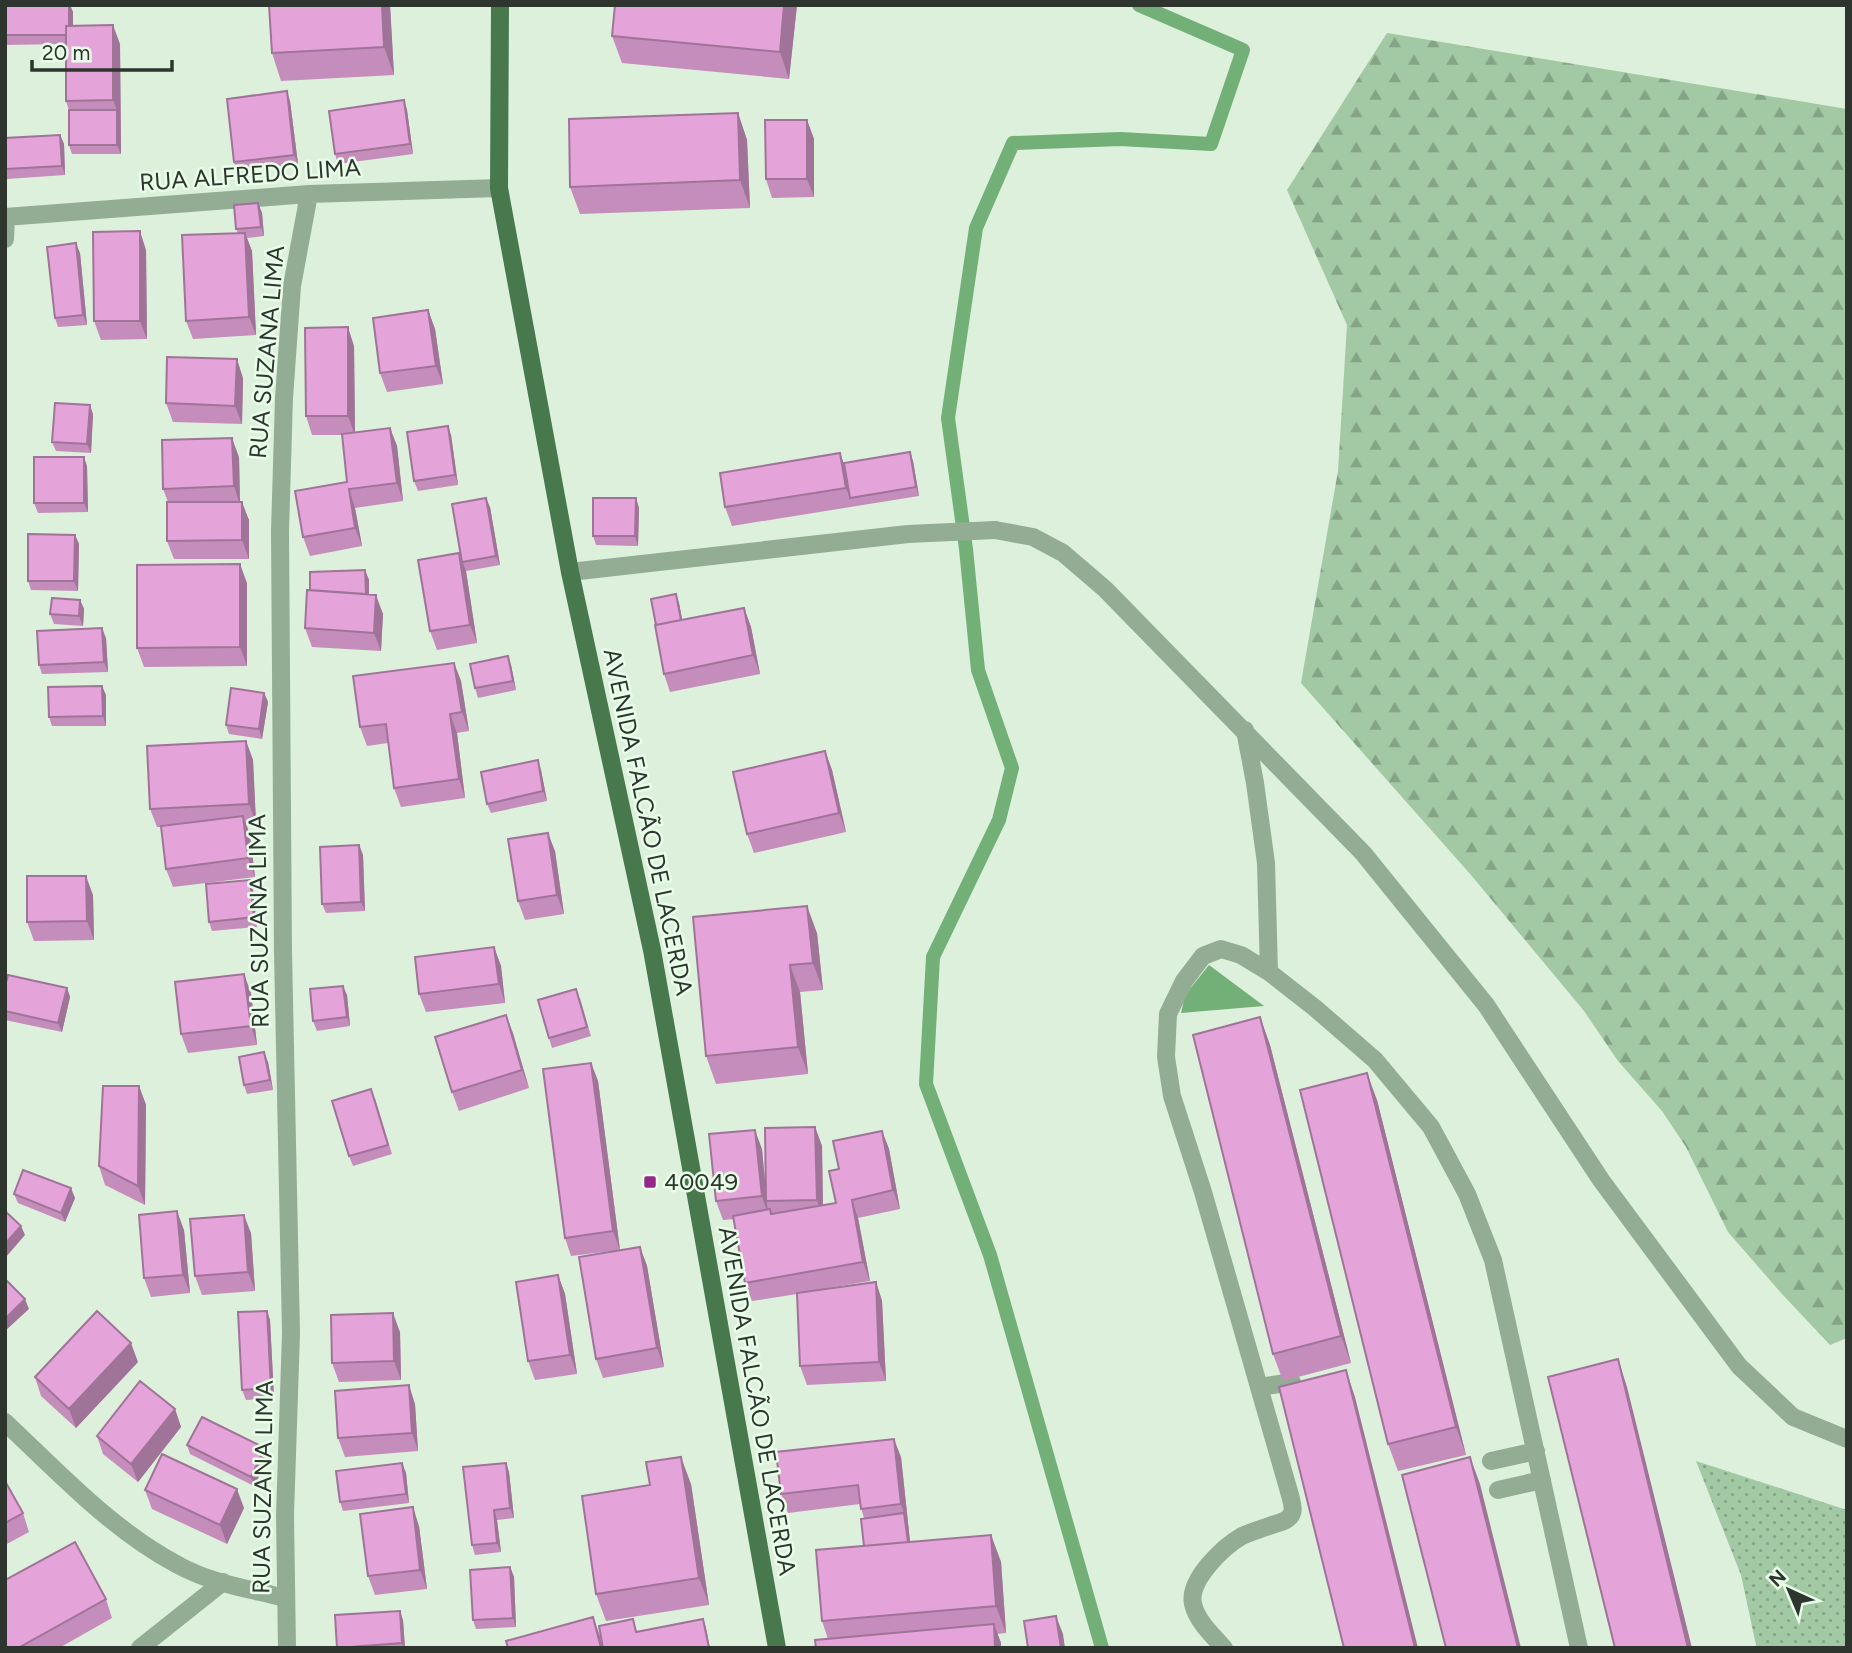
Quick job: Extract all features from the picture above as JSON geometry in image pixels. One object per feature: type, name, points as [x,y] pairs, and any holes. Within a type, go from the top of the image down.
[{"type":"main road","name":"AVENIDA FALCÃO DE LACERDA","points":[[500,5],[499,188],[569,572],[652,950],[777,1648]]},
{"type":"street","name":"RUA ALFREDO LIMA","points":[[6,217],[309,194],[499,188]]},
{"type":"street","name":"RUA SUZANA LIMA","points":[[287,1648],[285,1515],[291,1333],[283,952],[280,531],[284,398],[291,299],[309,194]]},
{"type":"street","points":[[5,239],[6,217]]},
{"type":"street","points":[[569,572],[908,534],[995,530],[1033,537],[1063,553],[1105,589],[1363,853],[1486,1005],[1601,1180],[1739,1366],[1793,1417],[1847,1439]]},
{"type":"street","points":[[1245,730],[1266,863],[1269,972]]},
{"type":"street","points":[[1224,1648],[1197,1615],[1192,1601],[1193,1589],[1207,1566],[1222,1551],[1241,1537],[1284,1521],[1293,1513],[1293,1504],[1203,1192],[1172,1096],[1166,1057],[1168,1014],[1184,981],[1203,956],[1221,949],[1241,955],[1269,972],[1375,1060],[1431,1127],[1468,1194],[1493,1260],[1579,1648]]},
{"type":"street","points":[[1259,1387],[1292,1382]]},
{"type":"street","points":[[5,1422],[130,1535],[179,1566],[223,1582],[285,1598]]},
{"type":"street","points":[[1491,1461],[1536,1451]]},
{"type":"street","points":[[1498,1490],[1542,1480]]},
{"type":"street","name":"RUA SUZANA LIMA","points":[[140,1648],[223,1582]]},
{"type":"green space","points":[[1387,33],[1847,109],[1847,1338],[1830,1345],[1728,1232],[1686,1147],[1662,1111],[1618,1061],[1584,1011],[1471,875],[1301,683],[1338,471],[1347,325],[1287,190]]},
{"type":"green space","points":[[1696,1461],[1847,1510],[1847,1646],[1754,1648],[1756,1645],[1741,1575]]},
{"type":"shaded area","points":[[1209,965],[1264,1006],[1181,1013],[1185,995]]},
{"type":"building","points":[[5,5],[69,5],[66,35],[5,35]]},
{"type":"building","points":[[269,5],[382,5],[384,47],[272,53]]},
{"type":"building","points":[[615,5],[784,5],[780,52],[612,36]]},
{"type":"building","points":[[113,25],[113,100],[66,101],[66,26]]},
{"type":"building","points":[[287,91],[294,155],[234,162],[227,99]]},
{"type":"building","points":[[404,100],[410,144],[335,154],[329,111]]},
{"type":"building","points":[[69,110],[117,110],[117,145],[69,145]]},
{"type":"building","points":[[738,113],[740,180],[570,187],[569,119]]},
{"type":"building","points":[[765,120],[807,120],[807,179],[766,179]]},
{"type":"building","points":[[60,135],[62,166],[5,169],[5,138]]},
{"type":"building","points":[[258,203],[261,227],[236,229],[234,205]]},
{"type":"building","points":[[140,231],[140,321],[94,321],[93,232]]},
{"type":"building","points":[[245,233],[249,317],[186,321],[182,235]]},
{"type":"building","points":[[76,243],[83,315],[55,318],[47,247]]},
{"type":"building","points":[[428,310],[436,366],[380,373],[373,318]]},
{"type":"building","points":[[348,327],[348,416],[306,416],[305,328]]},
{"type":"building","points":[[167,357],[237,359],[235,406],[166,403]]},
{"type":"building","points":[[55,403],[90,405],[87,444],[52,442]]},
{"type":"building","points":[[448,426],[455,475],[414,481],[407,432]]},
{"type":"building","points":[[390,428],[397,483],[349,489],[355,528],[303,537],[295,491],[347,482],[342,434]]},
{"type":"building","points":[[232,438],[234,486],[163,489],[162,440]]},
{"type":"building","points":[[910,452],[916,487],[850,498],[844,463]]},
{"type":"building","points":[[840,453],[846,488],[725,507],[720,473]]},
{"type":"building","points":[[34,457],[84,457],[84,503],[34,503]]},
{"type":"building","points":[[486,498],[496,556],[462,562],[452,504]]},
{"type":"building","points":[[593,498],[636,498],[635,536],[593,536]]},
{"type":"building","points":[[167,502],[242,502],[242,540],[167,541]]},
{"type":"building","points":[[28,534],[75,535],[74,581],[28,581]]},
{"type":"building","points":[[459,553],[470,625],[430,631],[418,560]]},
{"type":"building","points":[[240,564],[240,647],[137,648],[137,565]]},
{"type":"building","points":[[365,570],[366,594],[310,590],[310,572]]},
{"type":"building","points":[[307,590],[376,595],[374,633],[305,628]]},
{"type":"building","points":[[676,594],[681,620],[656,625],[651,599]]},
{"type":"building","points":[[52,598],[80,600],[79,616],[50,614]]},
{"type":"building","points":[[744,608],[753,655],[664,674],[655,625]]},
{"type":"building","points":[[102,628],[104,662],[39,665],[37,631]]},
{"type":"building","points":[[508,656],[513,681],[475,688],[470,664]]},
{"type":"building","points":[[454,663],[462,712],[450,714],[459,779],[394,788],[386,724],[360,727],[353,676]]},
{"type":"building","points":[[102,686],[103,716],[49,717],[48,687]]},
{"type":"building","points":[[231,688],[264,693],[259,729],[226,725]]},
{"type":"building","points":[[246,741],[249,804],[150,809],[147,746]]},
{"type":"building","points":[[825,751],[839,813],[747,834],[733,772]]},
{"type":"building","points":[[538,760],[543,791],[487,804],[481,772]]},
{"type":"building","points":[[243,816],[248,858],[166,869],[161,826]]},
{"type":"building","points":[[548,833],[557,895],[518,901],[508,839]]},
{"type":"building","points":[[359,845],[361,902],[322,904],[320,847]]},
{"type":"building","points":[[27,876],[86,876],[87,921],[27,922]]},
{"type":"building","points":[[250,880],[254,917],[209,922],[206,884]]},
{"type":"building","points":[[807,906],[813,963],[790,965],[798,1047],[706,1056],[693,917]]},
{"type":"building","points":[[494,947],[499,984],[419,994],[415,957]]},
{"type":"building","points":[[244,974],[251,1026],[181,1034],[175,982]]},
{"type":"building","points":[[8,975],[67,988],[58,1023],[5,1011]]},
{"type":"building","points":[[343,986],[347,1017],[313,1021],[310,989]]},
{"type":"building","points":[[576,989],[587,1027],[549,1038],[538,1000]]},
{"type":"building","points":[[506,1015],[522,1070],[452,1092],[435,1037]]},
{"type":"building","points":[[1260,1017],[1341,1336],[1273,1354],[1193,1035]]},
{"type":"building","points":[[264,1052],[270,1080],[244,1085],[239,1057]]},
{"type":"building","points":[[591,1063],[613,1231],[565,1238],[543,1069]]},
{"type":"building","points":[[1367,1073],[1456,1427],[1388,1444],[1300,1090]]},
{"type":"building","points":[[103,1086],[139,1086],[138,1186],[99,1166]]},
{"type":"building","points":[[371,1089],[388,1145],[349,1156],[332,1101]]},
{"type":"building","points":[[815,1127],[817,1200],[766,1201],[765,1128]]},
{"type":"building","points":[[755,1130],[762,1196],[716,1201],[709,1134]]},
{"type":"building","points":[[882,1131],[893,1190],[852,1200],[863,1262],[745,1283],[733,1216],[770,1209],[771,1214],[836,1203],[829,1171],[839,1169],[833,1141]]},
{"type":"building","points":[[23,1170],[71,1188],[61,1213],[14,1194]]},
{"type":"building","points":[[5,1211],[21,1226],[5,1244]]},
{"type":"building","points":[[177,1211],[183,1275],[144,1278],[139,1215]]},
{"type":"building","points":[[244,1215],[248,1272],[195,1276],[190,1219]]},
{"type":"building","points":[[640,1247],[657,1348],[596,1359],[579,1257]]},
{"type":"building","points":[[558,1275],[570,1355],[528,1361],[516,1282]]},
{"type":"building","points":[[5,1279],[25,1299],[5,1319]]},
{"type":"building","points":[[876,1282],[879,1362],[800,1366],[797,1293]]},
{"type":"building","points":[[97,1311],[131,1343],[69,1409],[35,1377]]},
{"type":"building","points":[[267,1311],[271,1388],[242,1390],[238,1312]]},
{"type":"building","points":[[393,1313],[394,1361],[332,1363],[331,1315]]},
{"type":"building","points":[[1618,1359],[1688,1648],[1615,1648],[1548,1377]]},
{"type":"building","points":[[1346,1370],[1415,1648],[1344,1648],[1279,1387]]},
{"type":"building","points":[[140,1381],[175,1409],[131,1464],[97,1436]]},
{"type":"building","points":[[409,1385],[412,1433],[338,1438],[335,1391]]},
{"type":"building","points":[[202,1417],[265,1448],[251,1477],[187,1445]]},
{"type":"building","points":[[894,1439],[901,1504],[861,1509],[858,1485],[781,1494],[776,1452]]},
{"type":"building","points":[[162,1454],[237,1489],[220,1525],[145,1490]]},
{"type":"building","points":[[681,1457],[699,1578],[596,1594],[582,1496],[650,1485],[646,1462]]},
{"type":"building","points":[[1470,1457],[1518,1648],[1446,1648],[1402,1475]]},
{"type":"building","points":[[402,1463],[406,1494],[340,1502],[336,1471]]},
{"type":"building","points":[[506,1463],[510,1508],[494,1510],[497,1543],[472,1545],[463,1467]]},
{"type":"building","points":[[5,1481],[23,1513],[5,1523]]},
{"type":"building","points":[[413,1507],[420,1570],[368,1576],[360,1514]]},
{"type":"building","points":[[904,1513],[908,1542],[864,1546],[861,1519]]},
{"type":"building","points":[[991,1535],[996,1606],[822,1621],[816,1550]]},
{"type":"building","points":[[75,1542],[106,1599],[18,1648],[5,1648],[5,1580]]},
{"type":"building","points":[[510,1567],[513,1618],[473,1620],[470,1570]]},
{"type":"building","points":[[400,1611],[402,1643],[337,1648],[335,1615]]},
{"type":"building","points":[[1056,1616],[1061,1648],[1028,1648],[1024,1621]]},
{"type":"building","points":[[593,1617],[601,1648],[508,1648],[506,1641]]},
{"type":"building","points":[[633,1619],[636,1632],[703,1619],[709,1648],[603,1648],[599,1626]]},
{"type":"building","points":[[994,1624],[995,1648],[816,1648],[815,1640]]},
{"type":"waterway","points":[[1102,1648],[990,1255],[926,1084],[933,957],[999,820],[1012,768],[978,670],[966,549],[948,418],[976,228],[1013,143],[1120,139],[1211,144],[1243,50],[1139,5]]},
{"type":"place","name":"40049","points":[[650,1182]]}]
